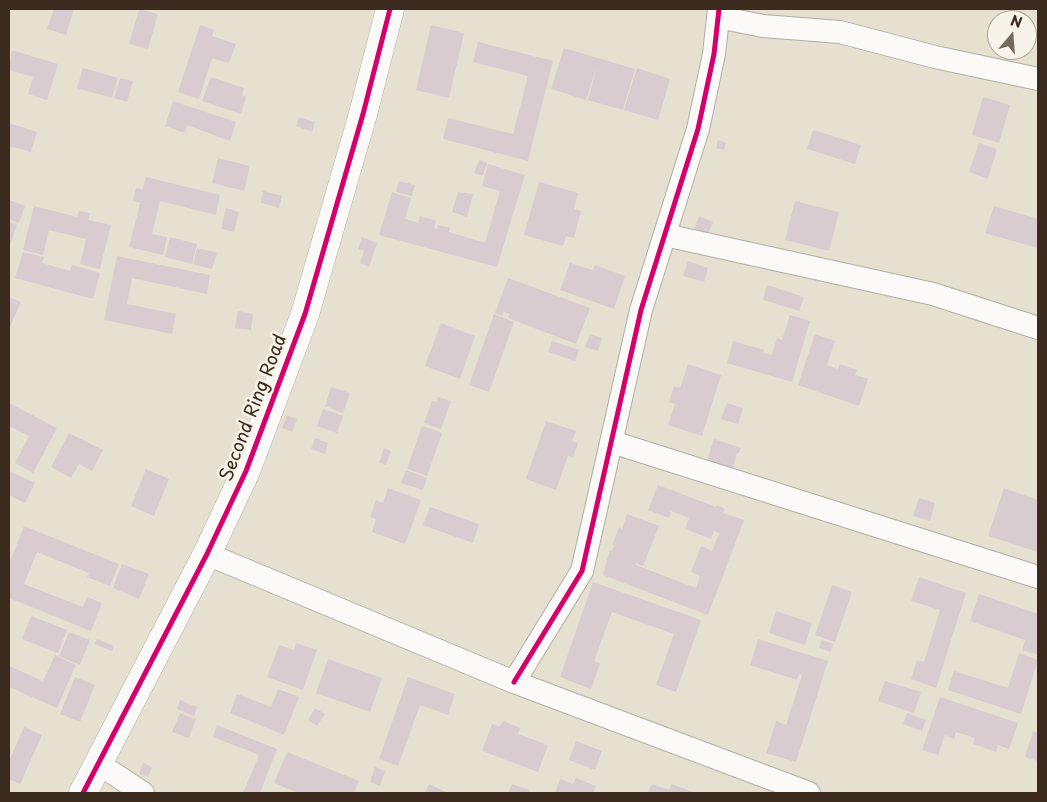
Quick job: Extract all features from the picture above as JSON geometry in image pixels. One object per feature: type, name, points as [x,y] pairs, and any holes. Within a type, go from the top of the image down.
[{"type":"street","name":"Second Ring Road","points":[[83,793],[207,554],[246,470],[305,314],[363,114],[390,9]]},
{"type":"street","points":[[514,682],[582,571],[641,310],[698,129],[714,54],[719,13],[763,26],[840,32],[935,57],[1038,80]]},
{"type":"street","points":[[665,235],[933,294],[1038,328]]},
{"type":"street","points":[[612,442],[1038,577]]},
{"type":"street","points":[[207,554],[514,682],[785,789],[809,793]]},
{"type":"street","points":[[99,764],[143,793]]},
{"type":"building","points":[[54,9],[74,9],[66,35],[47,29]]},
{"type":"building","points":[[139,9],[158,14],[148,49],[129,44]]},
{"type":"building","points":[[200,25],[214,30],[212,36],[236,44],[229,63],[212,58],[199,99],[178,92]]},
{"type":"building","points":[[431,25],[464,33],[449,98],[416,90]]},
{"type":"building","points":[[478,42],[553,61],[528,161],[443,139],[448,118],[513,134],[528,76],[473,62]]},
{"type":"building","points":[[564,48],[635,69],[623,110],[588,100],[598,63],[586,100],[551,89]]},
{"type":"building","points":[[12,50],[58,64],[47,100],[28,94],[33,77],[9,70]]},
{"type":"building","points":[[83,68],[118,78],[112,98],[77,88]]},
{"type":"building","points":[[637,68],[670,79],[658,120],[624,110]]},
{"type":"building","points":[[211,77],[244,88],[242,95],[246,97],[241,114],[202,101]]},
{"type":"building","points":[[120,78],[133,81],[127,102],[114,98]]},
{"type":"building","points":[[983,97],[1010,105],[999,143],[972,135]]},
{"type":"building","points":[[173,101],[236,122],[230,141],[187,125],[185,133],[165,126]]},
{"type":"building","points":[[299,117],[315,122],[312,132],[296,126]]},
{"type":"building","points":[[9,123],[37,132],[31,152],[9,146]]},
{"type":"building","points":[[813,130],[861,145],[855,164],[807,149]]},
{"type":"building","points":[[718,140],[726,143],[724,150],[716,148]]},
{"type":"building","points":[[979,143],[997,149],[988,179],[969,172]]},
{"type":"building","points":[[218,158],[250,166],[244,191],[212,183]]},
{"type":"building","points":[[479,160],[487,163],[483,176],[474,173]]},
{"type":"building","points":[[488,164],[525,175],[497,267],[379,235],[392,192],[411,198],[405,219],[418,223],[420,216],[436,221],[434,228],[437,229],[438,225],[450,228],[449,232],[485,243],[500,191],[482,186]]},
{"type":"building","points":[[146,177],[220,195],[216,215],[160,201],[152,234],[167,237],[163,255],[129,247],[140,203],[133,201],[136,188],[143,189]]},
{"type":"building","points":[[399,181],[415,185],[412,196],[396,192]]},
{"type":"building","points":[[539,182],[578,193],[574,209],[581,211],[574,238],[566,236],[563,246],[524,235]]},
{"type":"building","points":[[263,191],[282,196],[279,208],[261,203]]},
{"type":"building","points":[[458,192],[473,194],[467,217],[452,212]]},
{"type":"building","points":[[9,200],[25,206],[19,223],[9,219]]},
{"type":"building","points":[[795,201],[839,212],[829,251],[785,240]]},
{"type":"building","points":[[34,206],[77,217],[79,211],[90,213],[88,220],[111,225],[100,269],[80,264],[86,239],[49,230],[43,255],[23,250]]},
{"type":"building","points":[[994,206],[1038,219],[1038,248],[985,233]]},
{"type":"building","points":[[226,208],[239,212],[234,232],[221,229]]},
{"type":"building","points":[[699,216],[713,222],[707,237],[693,232]]},
{"type":"building","points":[[9,222],[17,225],[9,248]]},
{"type":"building","points":[[170,237],[197,244],[192,264],[165,257]]},
{"type":"building","points":[[362,237],[377,243],[369,267],[360,263],[364,251],[358,249]]},
{"type":"building","points":[[197,248],[217,253],[212,269],[193,264]]},
{"type":"building","points":[[23,252],[44,257],[42,263],[70,271],[72,265],[100,273],[93,299],[15,278]]},
{"type":"building","points":[[117,256],[210,275],[207,294],[132,278],[127,304],[176,314],[172,334],[104,320]]},
{"type":"building","points":[[688,261],[708,268],[704,282],[683,276]]},
{"type":"building","points":[[570,263],[593,270],[595,265],[625,276],[614,309],[560,290]]},
{"type":"building","points":[[508,278],[590,308],[576,344],[508,318],[510,314],[504,312],[503,316],[495,313]]},
{"type":"building","points":[[767,285],[804,297],[799,311],[763,300]]},
{"type":"building","points":[[9,297],[21,302],[9,329]]},
{"type":"building","points":[[238,311],[253,314],[251,330],[235,328]]},
{"type":"building","points":[[494,314],[514,322],[489,392],[469,385]]},
{"type":"building","points":[[790,315],[810,321],[792,382],[727,363],[733,341],[764,350],[763,353],[772,355],[777,338],[782,340]]},
{"type":"building","points":[[441,323],[475,336],[460,379],[425,366]]},
{"type":"building","points":[[590,334],[602,338],[598,351],[585,347]]},
{"type":"building","points":[[815,334],[835,341],[827,365],[838,369],[840,364],[857,370],[855,375],[868,379],[859,406],[798,385]]},
{"type":"building","points":[[552,341],[579,350],[575,361],[548,352]]},
{"type":"building","points":[[688,364],[721,375],[702,436],[668,425],[675,404],[669,402],[674,386],[680,388]]},
{"type":"building","points":[[331,387],[350,393],[343,413],[325,406]]},
{"type":"building","points":[[438,397],[451,401],[441,429],[424,423],[432,401],[437,402]]},
{"type":"building","points":[[9,403],[57,428],[33,473],[15,463],[29,436],[9,426]]},
{"type":"building","points":[[727,403],[743,408],[738,424],[721,419]]},
{"type":"building","points":[[323,409],[343,416],[337,433],[317,426]]},
{"type":"building","points":[[287,415],[297,419],[292,432],[282,428]]},
{"type":"building","points":[[546,421],[576,431],[572,441],[578,443],[573,457],[568,456],[556,490],[526,479]]},
{"type":"building","points":[[422,426],[442,433],[427,476],[407,469]]},
{"type":"building","points":[[69,433],[103,450],[92,471],[79,464],[71,478],[51,467]]},
{"type":"building","points":[[315,438],[328,443],[325,454],[311,449]]},
{"type":"building","points":[[714,439],[741,448],[739,453],[737,453],[732,473],[706,464]]},
{"type":"building","points":[[384,448],[391,451],[386,465],[379,463]]},
{"type":"building","points":[[146,469],[169,479],[154,516],[131,506]]},
{"type":"building","points":[[406,470],[427,478],[423,490],[401,483]]},
{"type":"building","points":[[9,471],[35,483],[25,503],[9,495]]},
{"type":"building","points":[[658,485],[716,507],[717,505],[725,509],[723,513],[744,520],[708,615],[603,575],[610,550],[612,551],[614,545],[612,545],[619,528],[622,529],[627,514],[659,526],[643,566],[636,563],[636,565],[696,588],[700,576],[691,572],[701,546],[712,551],[719,533],[714,531],[711,539],[685,529],[689,518],[671,511],[669,518],[648,510]]},
{"type":"building","points":[[388,488],[421,500],[405,544],[372,532],[376,519],[370,517],[376,500],[383,503]]},
{"type":"building","points":[[1004,488],[1038,500],[1038,552],[988,536]]},
{"type":"building","points":[[919,498],[935,503],[930,521],[913,516]]},
{"type":"building","points":[[430,507],[479,524],[473,543],[423,525]]},
{"type":"building","points":[[24,526],[119,564],[110,586],[87,577],[89,573],[37,552],[24,584],[83,607],[87,597],[102,603],[91,631],[9,598],[9,564]]},
{"type":"building","points":[[122,564],[149,574],[139,599],[113,588]]},
{"type":"building","points":[[919,577],[966,593],[936,688],[911,679],[917,660],[924,662],[940,610],[911,601]]},
{"type":"building","points":[[593,582],[701,620],[676,692],[656,685],[674,634],[612,612],[594,661],[600,664],[591,689],[560,677]]},
{"type":"building","points":[[832,585],[852,592],[835,642],[815,635]]},
{"type":"building","points":[[979,594],[1038,614],[1038,655],[1022,650],[1025,640],[970,621]]},
{"type":"building","points":[[776,611],[812,623],[805,645],[769,633]]},
{"type":"building","points":[[31,616],[67,630],[58,653],[22,639]]},
{"type":"building","points":[[69,632],[90,640],[80,665],[59,656]]},
{"type":"building","points":[[97,639],[114,646],[112,651],[94,644]]},
{"type":"building","points":[[758,639],[828,661],[796,762],[766,753],[776,721],[786,725],[802,675],[799,674],[797,680],[750,665]]},
{"type":"building","points":[[822,640],[833,644],[831,652],[819,648]]},
{"type":"building","points":[[296,643],[317,650],[303,690],[267,677],[279,645],[294,650]]},
{"type":"building","points":[[1019,653],[1038,660],[1021,714],[948,690],[954,671],[1008,688]]},
{"type":"building","points":[[55,655],[76,665],[57,708],[9,687],[9,666],[43,681]]},
{"type":"building","points":[[328,659],[382,678],[370,712],[316,693]]},
{"type":"building","points":[[75,677],[95,685],[80,722],[60,714]]},
{"type":"building","points":[[408,677],[455,694],[448,715],[420,705],[398,766],[379,759]]},
{"type":"building","points":[[885,681],[921,692],[914,713],[878,701]]},
{"type":"building","points":[[278,689],[299,697],[284,735],[230,713],[237,694],[271,707]]},
{"type":"building","points":[[940,697],[1018,723],[1009,749],[998,745],[996,752],[973,744],[975,738],[956,732],[954,739],[945,735],[938,755],[922,750]]},
{"type":"building","points":[[180,700],[197,707],[194,716],[177,709]]},
{"type":"building","points":[[315,708],[325,714],[317,726],[308,720]]},
{"type":"building","points":[[180,713],[196,719],[189,738],[172,732]]},
{"type":"building","points":[[907,713],[926,720],[922,731],[903,724]]},
{"type":"building","points":[[503,721],[520,728],[518,734],[548,745],[538,772],[482,751],[492,724],[500,727]]},
{"type":"building","points":[[217,725],[277,749],[260,793],[243,793],[259,755],[213,737]]},
{"type":"building","points":[[24,727],[42,735],[20,784],[9,779],[9,761]]},
{"type":"building","points":[[1033,731],[1038,733],[1038,761],[1025,757]]},
{"type":"building","points":[[576,741],[602,751],[595,770],[569,760]]},
{"type":"building","points":[[287,752],[359,781],[354,793],[298,793],[274,783]]},
{"type":"building","points":[[143,763],[152,767],[148,777],[139,774]]},
{"type":"building","points":[[375,767],[385,771],[380,786],[370,782]]},
{"type":"building","points":[[576,778],[596,786],[593,793],[555,793],[560,779],[573,784]]},
{"type":"building","points":[[429,784],[448,793],[425,793]]},
{"type":"building","points":[[512,784],[530,790],[529,793],[508,793]]},
{"type":"building","points":[[652,784],[669,790],[672,784],[693,792],[648,793]]},
{"type":"cycle path","points":[[83,793],[207,554],[246,471],[305,314],[363,114],[390,9]]},
{"type":"cycle path","points":[[514,682],[582,571],[641,310],[698,129],[714,54],[719,9]]}]
